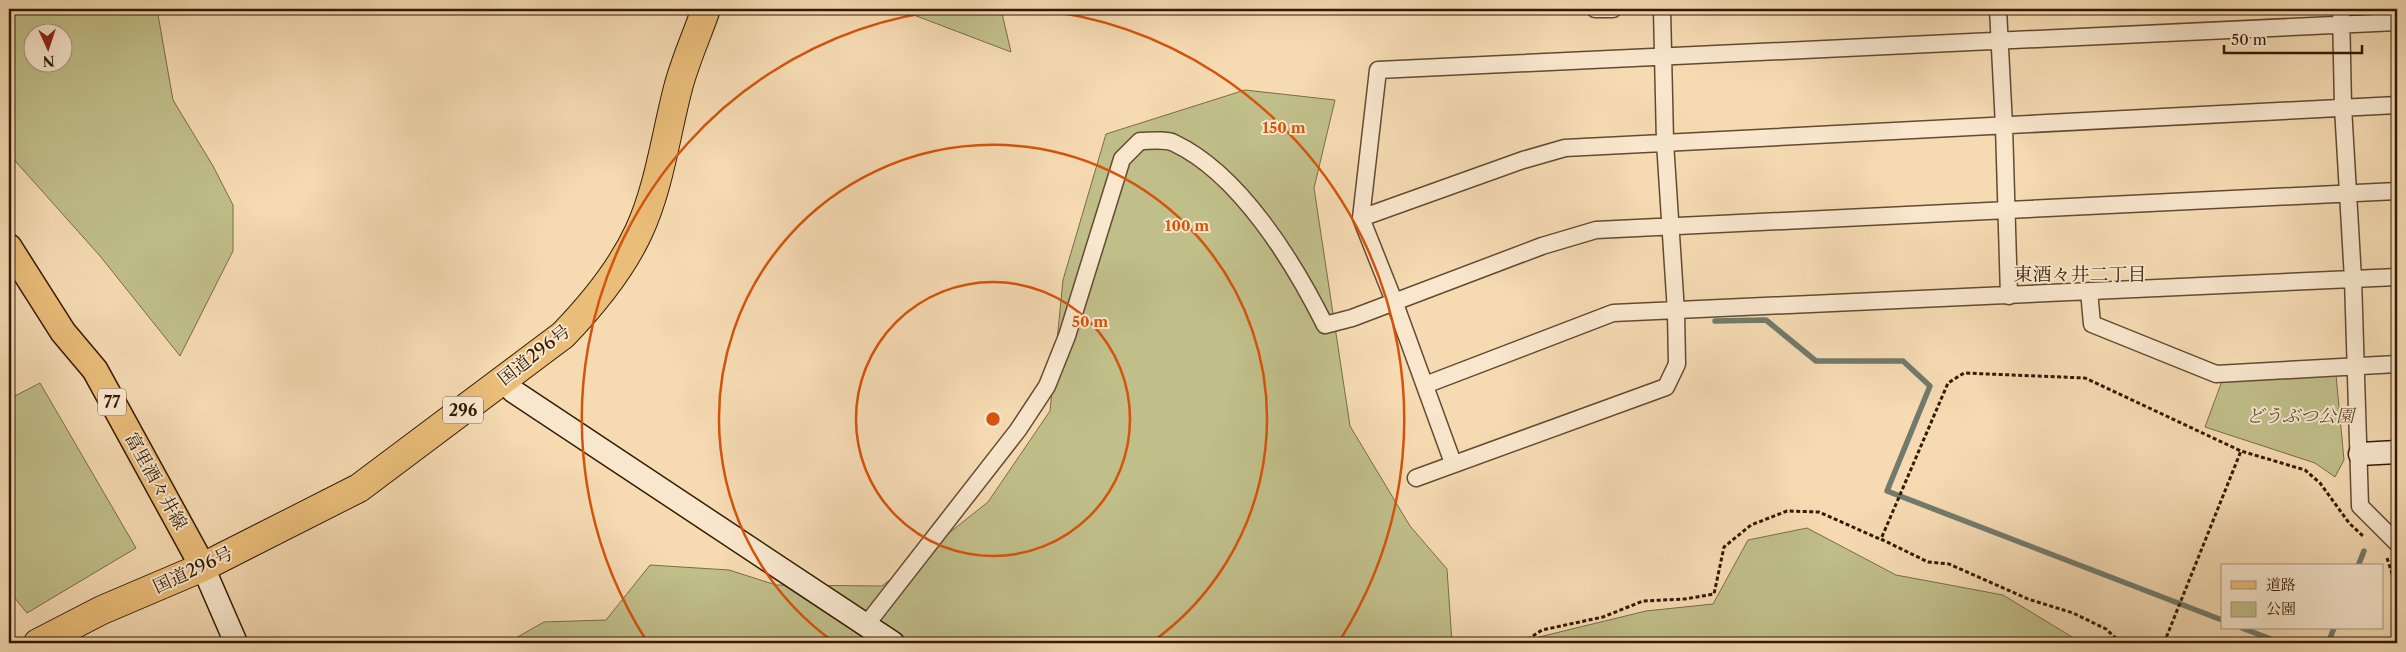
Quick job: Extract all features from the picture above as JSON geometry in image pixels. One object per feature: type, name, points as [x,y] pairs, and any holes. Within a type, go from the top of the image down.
[{"type":"highway","name":"国道296号","points":[[38,643],[102,610],[203,566],[359,488],[563,334],[589,308],[619,267],[640,230],[661,163],[678,86],[706,9]]},
{"type":"main road","name":"富里酒々井線","points":[[9,246],[63,332],[95,370],[203,566]]},
{"type":"street","points":[[1416,478],[1666,386],[1677,364],[1676,312],[1665,142],[1662,9]]},
{"type":"street","points":[[1998,9],[2008,211],[2009,296]]},
{"type":"street","points":[[2341,17],[2343,107],[2353,280],[2360,454],[2360,506],[2397,543]]},
{"type":"street","points":[[1453,463],[1394,301],[1361,218],[1378,70],[2000,42],[2341,17],[2397,22]]},
{"type":"street","points":[[1361,218],[1523,160],[1565,148],[2397,105]]},
{"type":"street","points":[[866,625],[1018,430],[1047,386],[1067,336],[1122,158],[1140,141],[1173,142],[1223,176],[1266,226],[1325,325],[1542,246],[1596,230],[2397,191]]},
{"type":"street","points":[[1424,386],[1614,313],[1676,312],[2397,277]]},
{"type":"street","points":[[2089,291],[2092,324],[2216,374],[2397,364]]},
{"type":"street","points":[[504,380],[514,390],[893,643]]},
{"type":"street","points":[[2360,454],[2397,452]]},
{"type":"street","points":[[203,566],[236,643]]},
{"type":"path","points":[[1885,542],[1881,539],[1948,383],[1964,373],[2085,378],[2241,451],[2305,470],[2320,483],[2348,523],[2368,540]]},
{"type":"path","points":[[2164,643],[2241,451]]},
{"type":"path","points":[[1522,643],[1542,630],[1603,617],[1643,601],[1685,599],[1714,594],[1724,547],[1751,525],[1787,511],[1819,512],[1928,562],[1949,564],[2028,599],[2072,614],[2106,629],[2121,643]]},
{"type":"path","points":[[2381,552],[2387,558],[2397,589]]},
{"type":"green space","points":[[9,9],[157,9],[173,100],[213,166],[233,205],[233,251],[180,356],[100,256],[9,154]]},
{"type":"green space","points":[[898,9],[1001,9],[1011,52]]},
{"type":"green space","points":[[1245,90],[1335,100],[1314,188],[1350,426],[1410,526],[1447,569],[1452,643],[507,643],[544,622],[606,620],[650,565],[729,570],[776,585],[882,586],[988,502],[1050,411],[1063,280],[1106,134]]},
{"type":"green space","name":"どうぶつ公園","points":[[2336,375],[2344,460],[2335,477],[2315,463],[2205,427],[2222,381]]},
{"type":"green space","points":[[40,383],[136,548],[27,613],[9,591],[9,399]]},
{"type":"green space","points":[[1807,528],[1896,575],[2003,595],[2082,643],[1531,643],[1539,637],[1646,611],[1713,604],[1748,540]]},
{"type":"waterway","points":[[1715,321],[1766,320],[1816,361],[1903,361],[1930,386],[1887,491],[2221,620]]},
{"type":"waterway","points":[[2359,564],[2364,551]]},
{"type":"waterway","points":[[2247,630],[2281,643]]},
{"type":"waterway","points":[[2328,643],[2333,630]]},
{"type":"district","name":"東酒々井二丁目","points":[[2080,274]]}]
